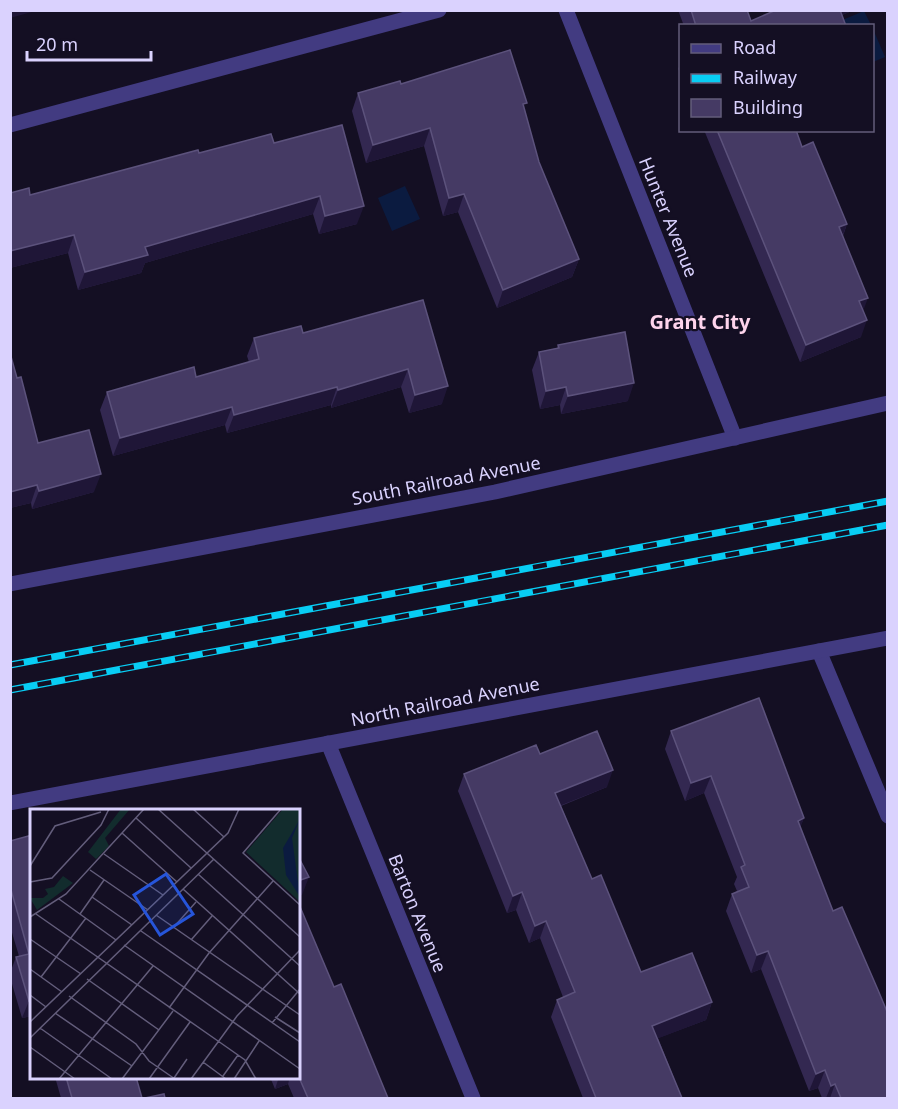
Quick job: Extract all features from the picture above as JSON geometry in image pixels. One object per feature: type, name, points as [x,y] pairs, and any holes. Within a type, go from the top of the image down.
[{"type":"street","points":[[10,125],[438,10]]},
{"type":"street","name":"Hunter Avenue","points":[[566,10],[735,438]]},
{"type":"street","name":"South Railroad Avenue","points":[[10,584],[495,492],[888,404]]},
{"type":"street","name":"North Railroad Avenue","points":[[10,802],[888,638]]},
{"type":"street","points":[[819,651],[888,816]]},
{"type":"street","name":"Barton Avenue","points":[[328,743],[473,1098]]},
{"type":"water","points":[[864,11],[870,24],[842,24],[840,21]]},
{"type":"water","points":[[874,31],[885,57],[874,61]]},
{"type":"water","points":[[405,186],[420,219],[392,231],[378,198]]},
{"type":"building","points":[[691,10],[747,10],[751,21],[776,10],[840,10],[845,24],[695,24]]},
{"type":"building","points":[[510,50],[527,103],[523,104],[539,162],[579,259],[503,290],[464,194],[449,198],[430,128],[373,145],[358,93],[400,81],[401,84]]},
{"type":"building","points":[[342,125],[364,206],[325,216],[320,196],[145,247],[148,255],[85,272],[74,235],[10,251],[10,193],[29,188],[30,195],[198,150],[199,153],[271,134],[274,143]]},
{"type":"building","points":[[718,132],[797,132],[802,147],[813,142],[847,224],[839,227],[868,298],[859,301],[867,320],[806,345]]},
{"type":"building","points":[[423,300],[448,386],[415,395],[408,369],[338,390],[337,387],[234,415],[232,407],[120,438],[107,392],[194,367],[196,377],[259,359],[254,338],[301,326],[303,333]]},
{"type":"building","points":[[625,332],[634,383],[568,396],[566,387],[546,391],[539,352],[559,348],[558,345]]},
{"type":"building","points":[[10,353],[17,378],[21,377],[38,443],[89,430],[101,474],[39,491],[37,485],[10,492]]},
{"type":"building","points":[[759,698],[804,818],[798,821],[833,911],[842,907],[888,1014],[888,1098],[841,1098],[835,1084],[831,1086],[825,1070],[816,1074],[768,951],[757,955],[732,894],[749,887],[741,867],[745,865],[711,776],[691,783],[671,731]]},
{"type":"building","points":[[597,731],[613,770],[555,793],[592,879],[601,875],[641,972],[692,953],[712,1002],[652,1026],[682,1098],[596,1098],[557,1000],[575,992],[546,921],[535,926],[522,892],[513,896],[464,774],[536,745],[540,754]]},
{"type":"building","points":[[30,836],[29,1001],[16,957],[29,954],[10,886],[10,841]]},
{"type":"building","points":[[300,860],[309,877],[300,880]]},
{"type":"building","points":[[300,907],[334,987],[341,984],[388,1098],[308,1098],[300,1079]]},
{"type":"building","points":[[67,1079],[137,1079],[142,1098],[72,1098]]},
{"type":"building","points":[[164,1094],[165,1098],[145,1098]]},
{"type":"railway","points":[[10,665],[888,501]]},
{"type":"railway","points":[[10,690],[888,525]]},
{"type":"district","name":"Grant City","points":[[700,321]]}]
